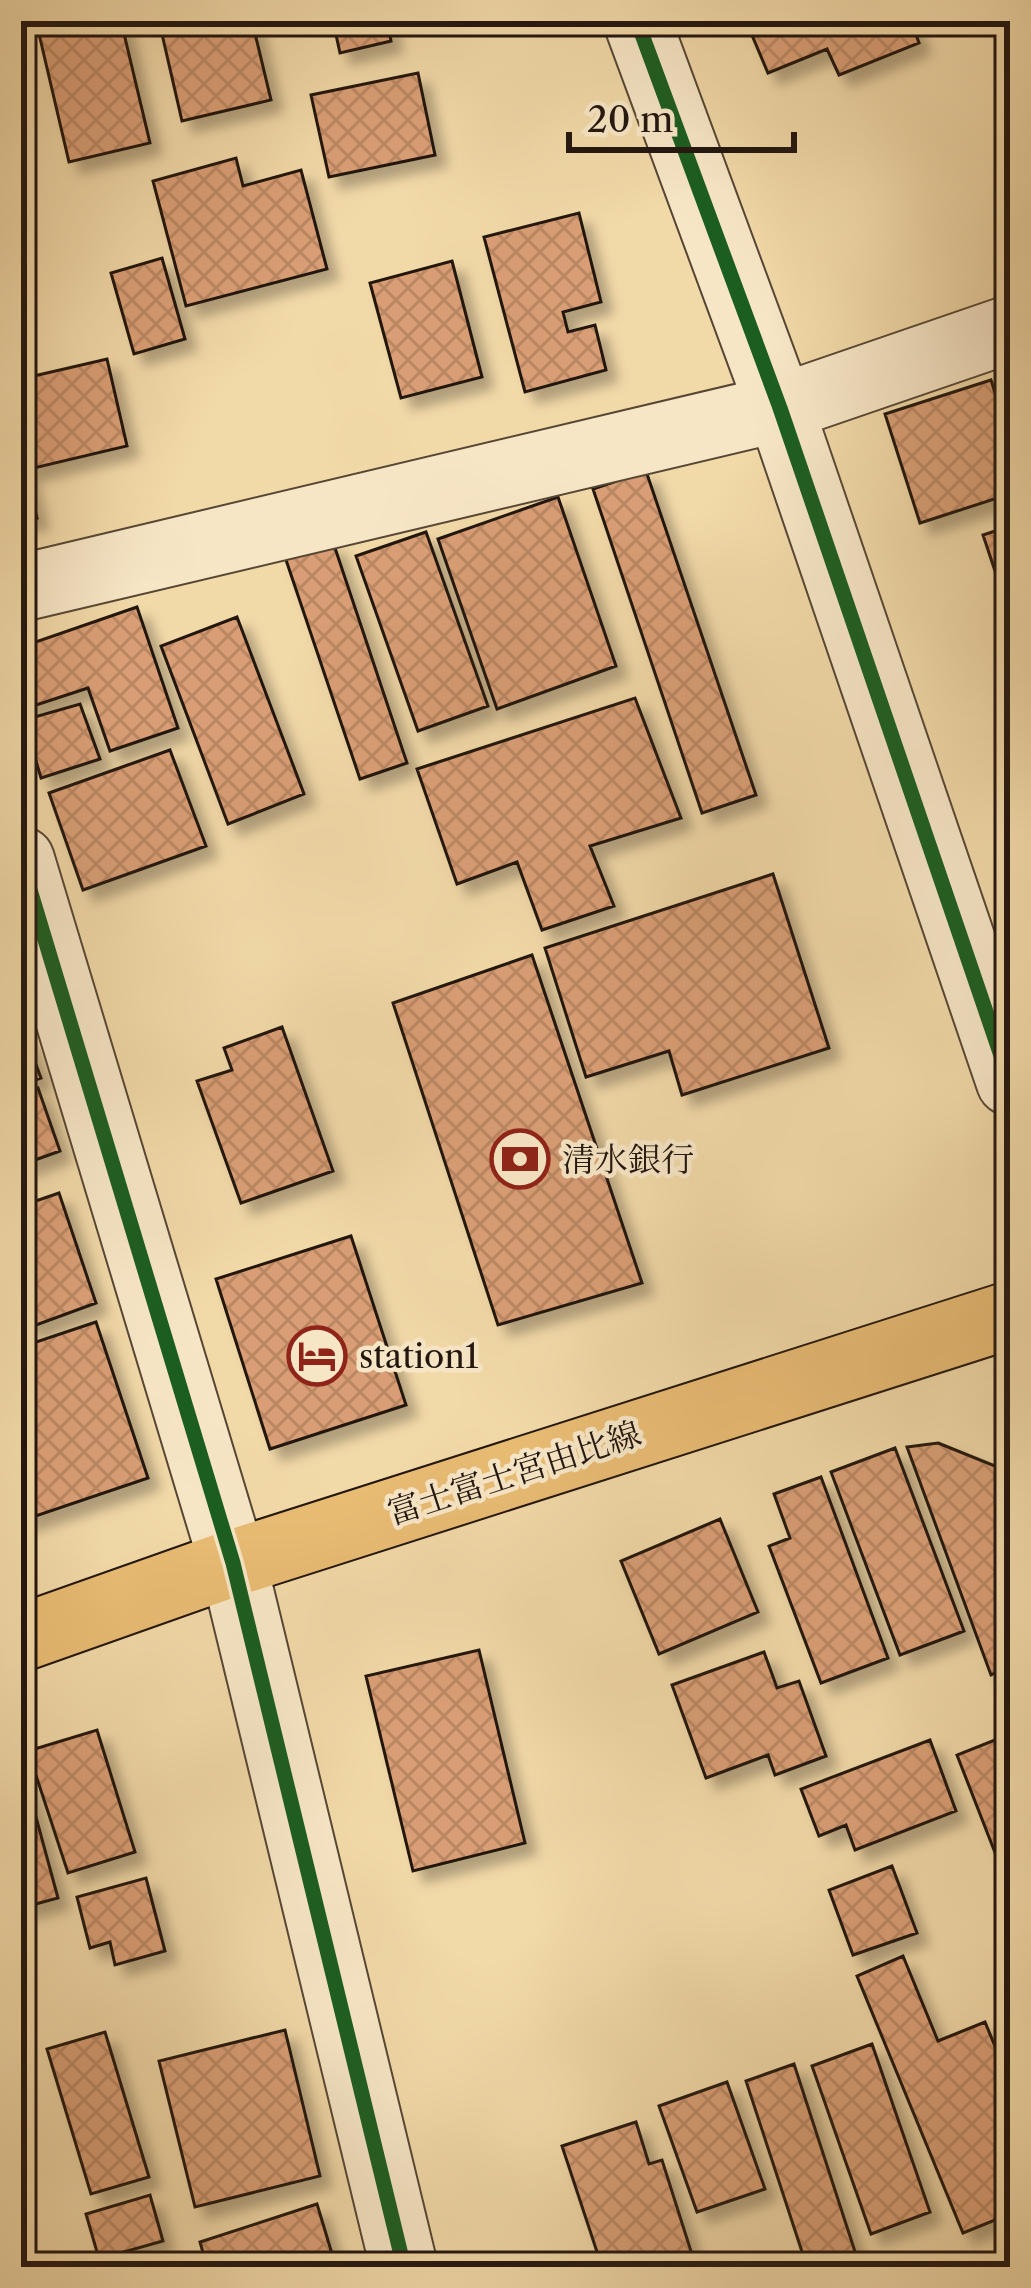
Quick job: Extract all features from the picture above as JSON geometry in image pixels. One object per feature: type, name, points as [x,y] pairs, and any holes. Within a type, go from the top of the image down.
[{"type":"main road","name":"富士富士宮由比線","points":[[21,1638],[233,1563],[1010,1315]]},
{"type":"street","points":[[637,21],[781,408],[1010,1082]]},
{"type":"street","points":[[21,587],[781,408],[1010,329]]},
{"type":"street","points":[[21,860],[233,1563],[404,2267]]},
{"type":"building","points":[[36,21],[121,21],[150,143],[69,162]]},
{"type":"building","points":[[159,21],[252,21],[271,100],[182,121]]},
{"type":"building","points":[[333,21],[387,21],[391,41],[340,53]]},
{"type":"building","points":[[746,21],[911,21],[919,43],[839,75],[827,49],[768,73]]},
{"type":"building","points":[[418,73],[435,155],[329,177],[311,95]]},
{"type":"building","points":[[236,158],[243,186],[301,170],[327,269],[186,306],[153,181]]},
{"type":"building","points":[[579,213],[601,302],[563,312],[568,332],[595,325],[606,370],[525,392],[484,237]]},
{"type":"building","points":[[162,258],[185,339],[134,354],[111,273]]},
{"type":"building","points":[[452,261],[482,377],[401,398],[370,283]]},
{"type":"building","points":[[107,359],[127,446],[25,470],[37,518],[21,521],[21,379]]},
{"type":"building","points":[[991,380],[1010,441],[1010,494],[920,523],[885,414]]},
{"type":"building","points":[[646,471],[756,795],[702,813],[593,489]]},
{"type":"building","points":[[558,497],[616,666],[497,709],[438,539]]},
{"type":"building","points":[[1010,526],[1010,616],[983,535]]},
{"type":"building","points":[[426,532],[488,706],[418,731],[356,556]]},
{"type":"building","points":[[333,542],[407,763],[360,779],[285,557]]},
{"type":"building","points":[[137,607],[178,728],[110,751],[88,688],[21,710],[21,647]]},
{"type":"building","points":[[237,617],[304,794],[228,824],[161,646]]},
{"type":"building","points":[[635,698],[681,818],[590,846],[614,906],[542,930],[517,862],[457,884],[417,769]]},
{"type":"building","points":[[80,704],[100,759],[41,778],[24,720]]},
{"type":"building","points":[[170,750],[206,846],[83,890],[49,793]]},
{"type":"building","points":[[773,874],[829,1048],[682,1095],[669,1051],[586,1077],[545,948]]},
{"type":"building","points":[[532,955],[642,1283],[498,1325],[393,1003]]},
{"type":"building","points":[[282,1027],[333,1171],[241,1203],[197,1081],[232,1070],[224,1048]]},
{"type":"building","points":[[25,1035],[41,1078],[21,1085],[21,1037]]},
{"type":"building","points":[[38,1088],[60,1151],[21,1165],[21,1094]]},
{"type":"building","points":[[59,1193],[96,1303],[28,1328],[27,1319],[21,1321],[21,1206]]},
{"type":"building","points":[[351,1236],[406,1405],[270,1449],[216,1279]]},
{"type":"building","points":[[96,1322],[148,1478],[21,1521],[21,1347]]},
{"type":"building","points":[[938,1443],[1010,1472],[1010,1665],[991,1675],[907,1447]]},
{"type":"building","points":[[895,1448],[964,1631],[900,1655],[831,1472]]},
{"type":"building","points":[[821,1477],[888,1658],[821,1683],[769,1546],[790,1538],[774,1494]]},
{"type":"building","points":[[720,1519],[758,1612],[659,1654],[621,1561]]},
{"type":"building","points":[[479,1650],[525,1843],[413,1871],[366,1676]]},
{"type":"building","points":[[764,1652],[777,1688],[799,1681],[826,1756],[775,1775],[768,1755],[706,1778],[672,1685]]},
{"type":"building","points":[[97,1730],[135,1852],[68,1873],[28,1751]]},
{"type":"building","points":[[1010,1734],[1010,1891],[957,1755]]},
{"type":"building","points":[[930,1740],[956,1811],[855,1850],[846,1825],[819,1836],[801,1789]]},
{"type":"building","points":[[21,1762],[58,1898],[21,1908]]},
{"type":"building","points":[[892,1866],[917,1933],[853,1955],[829,1890]]},
{"type":"building","points":[[146,1878],[165,1951],[115,1965],[110,1942],[90,1948],[77,1897]]},
{"type":"building","points":[[903,1956],[938,2041],[985,2022],[1010,2083],[1010,2214],[963,2233],[857,1976]]},
{"type":"building","points":[[285,2030],[320,2176],[195,2207],[159,2061]]},
{"type":"building","points":[[105,2032],[149,2177],[91,2194],[47,2049]]},
{"type":"building","points":[[872,2044],[930,2212],[871,2234],[812,2066]]},
{"type":"building","points":[[794,2064],[860,2267],[807,2267],[746,2081]]},
{"type":"building","points":[[727,2082],[765,2189],[697,2212],[659,2106]]},
{"type":"building","points":[[636,2122],[649,2164],[662,2160],[696,2267],[602,2267],[562,2146]]},
{"type":"building","points":[[150,2195],[163,2241],[99,2259],[86,2214]]},
{"type":"building","points":[[317,2204],[336,2267],[207,2267],[200,2242]]},
{"type":"cycle path","points":[[637,21],[780,408],[1010,1082]]},
{"type":"cycle path","points":[[21,860],[233,1563],[404,2267]]},
{"type":"place","name":"清水銀行","points":[[520,1159]]},
{"type":"place","name":"station1","points":[[317,1356]]}]
